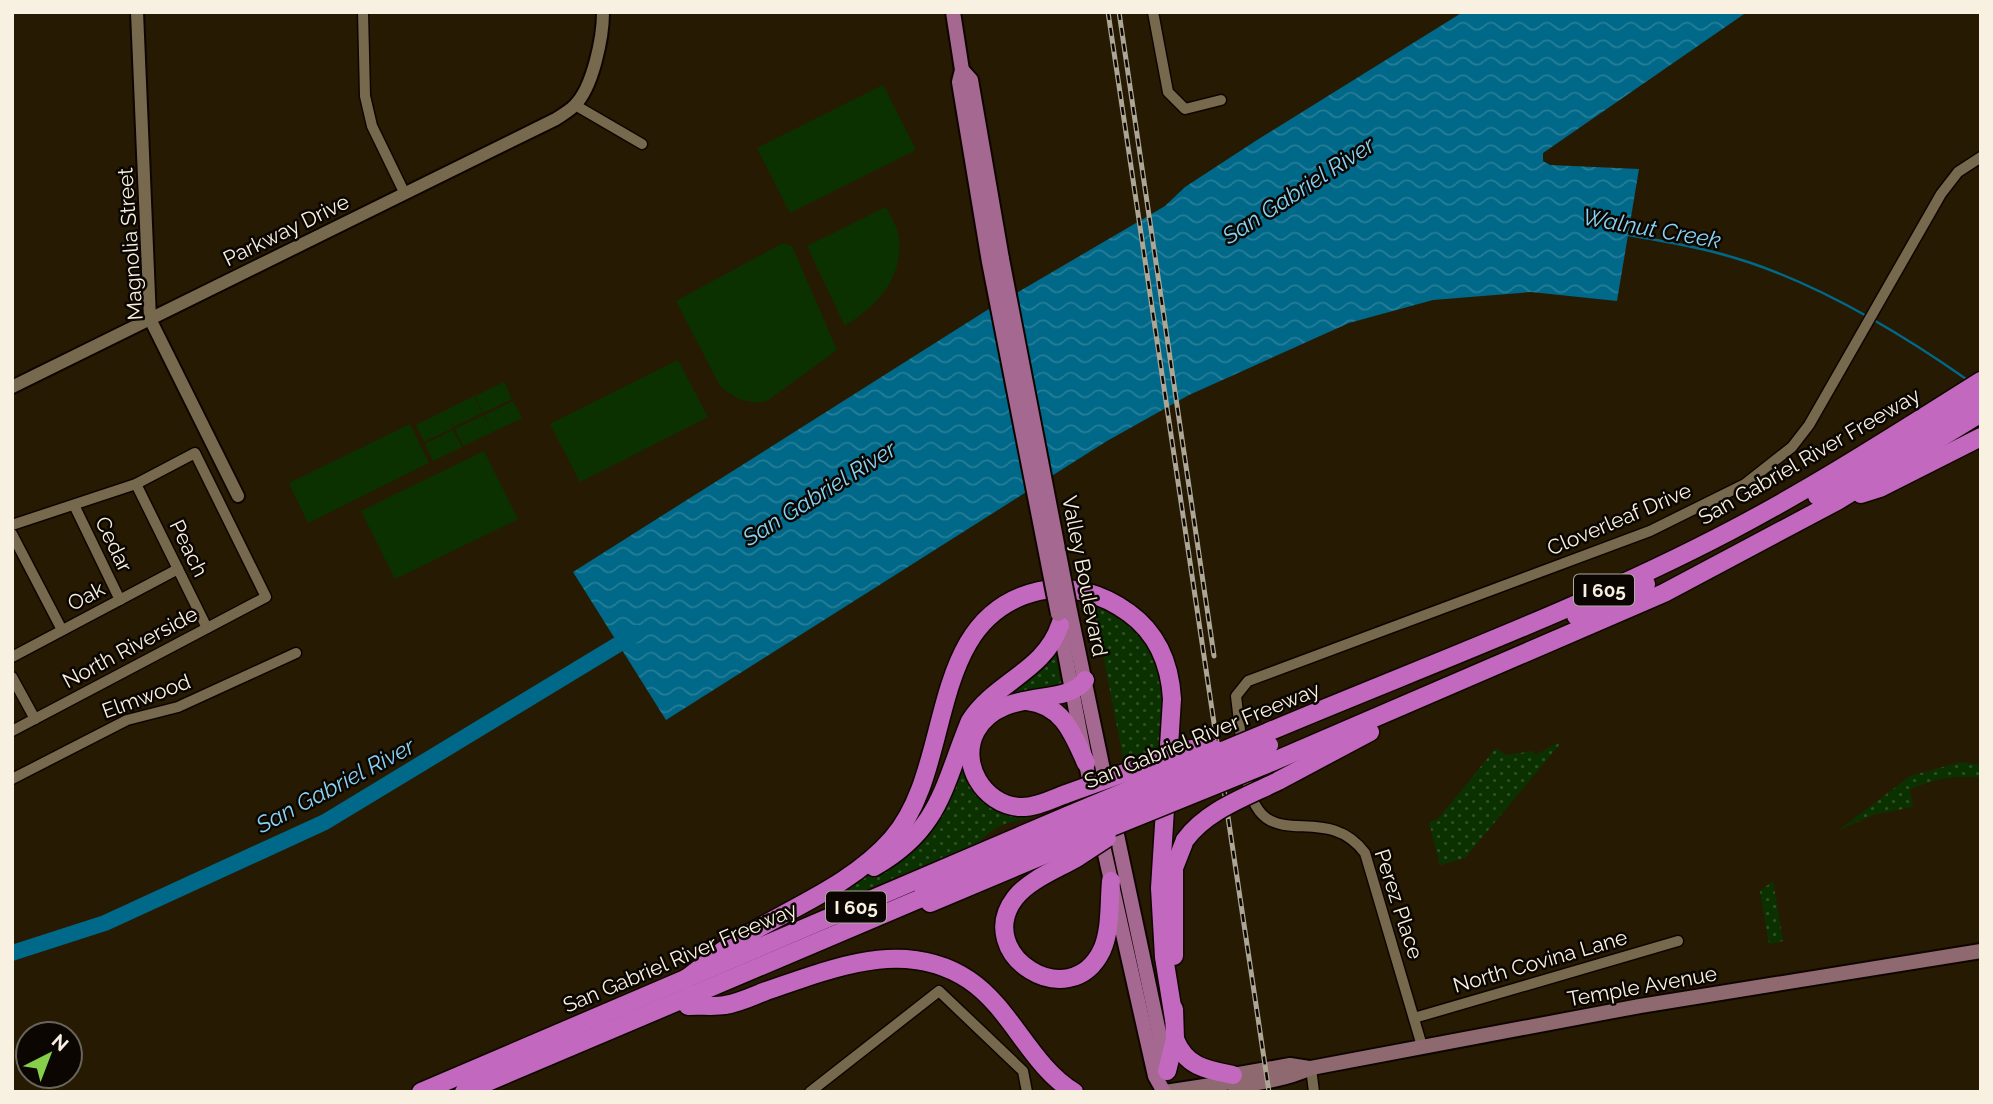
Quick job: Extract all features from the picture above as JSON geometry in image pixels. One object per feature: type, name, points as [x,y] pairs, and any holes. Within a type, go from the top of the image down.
[{"type":"highway","name":"San Gabriel River Freeway","points":[[421,1092],[644,1011],[688,1006],[1074,835],[1225,749],[1270,747],[1459,683],[1664,593],[1837,501],[1880,488],[1910,449],[1981,381]]},
{"type":"highway","points":[[1910,449],[1981,397]]},
{"type":"highway","name":"San Gabriel River Freeway","points":[[484,1092],[644,1011],[683,981],[1074,835],[1148,811],[1394,682],[1653,569],[1810,487],[1910,449],[1981,413]]},
{"type":"highway","points":[[448,1092],[1074,835],[1270,747],[1663,583],[1775,526],[1900,452],[1981,437]]},
{"type":"highway","points":[[822,893],[872,859],[904,823],[927,770],[957,664],[980,626],[1004,605],[1030,594],[1057,589],[1092,593],[1125,609],[1143,625],[1160,648],[1169,673],[1172,699],[1161,925],[1174,1019]]},
{"type":"highway","points":[[683,981],[737,941],[888,859],[922,831],[935,810],[967,728],[979,707],[1045,655],[1062,617]]},
{"type":"highway","points":[[1167,1071],[1175,1040],[1173,876],[1176,859],[1185,840],[1198,824],[1217,812],[1459,683]]},
{"type":"highway","points":[[1078,685],[998,709],[981,723],[971,746],[976,779],[991,796],[1009,805],[1035,805],[1191,749],[1225,749]]},
{"type":"highway","points":[[1024,701],[1043,704],[1064,719],[1086,763]]},
{"type":"highway","points":[[1074,835],[1010,906],[1005,925],[1009,946],[1019,963],[1029,971],[1060,979],[1075,975],[1093,963],[1104,943],[1111,881]]},
{"type":"highway","points":[[688,1006],[725,1005],[861,961],[889,958],[922,961],[955,972],[986,993],[1056,1078],[1074,1092]]},
{"type":"highway","points":[[464,1092],[644,1011]]},
{"type":"highway","points":[[1175,1040],[1192,1063],[1232,1078]]},
{"type":"main road","name":"Valley Boulevard","points":[[953,12],[962,70],[958,82],[995,261],[1062,617],[1167,1071],[1165,1092]]},
{"type":"main road","name":"Valley Boulevard","points":[[1078,685],[1086,763],[1111,881],[1155,1076],[1165,1092]]},
{"type":"main road","name":"Temple Avenue","points":[[1165,1092],[1290,1065],[1311,1068],[1422,1046],[1981,951]]},
{"type":"street","name":"Magnolia Street","points":[[136,12],[150,318],[237,496]]},
{"type":"street","points":[[363,12],[367,106],[372,126],[404,192]]},
{"type":"street","points":[[603,12],[594,63],[575,105],[642,144]]},
{"type":"street","points":[[1153,12],[1168,92],[1175,102],[1185,109],[1222,100]]},
{"type":"street","name":"Parkway Drive","points":[[12,387],[556,119],[575,105]]},
{"type":"street","name":"Cloverleaf Drive","points":[[1255,808],[1247,787],[1236,696],[1248,681],[1673,519],[1745,484],[1770,467],[1792,447],[1825,401],[1909,247],[1958,172],[1981,157]]},
{"type":"street","name":"North Riverside","points":[[12,731],[266,597],[195,453],[136,484]]},
{"type":"street","points":[[12,525],[136,484]]},
{"type":"street","name":"Peach","points":[[136,484],[207,628]]},
{"type":"street","name":"Cedar","points":[[74,505],[120,600]]},
{"type":"street","points":[[12,534],[62,630]]},
{"type":"street","name":"Oak","points":[[12,657],[178,569]]},
{"type":"street","name":"Elmwood","points":[[12,779],[127,720],[177,707],[296,653]]},
{"type":"street","points":[[12,677],[35,719]]},
{"type":"street","name":"Perez Place","points":[[1255,808],[1276,825],[1335,829],[1359,846],[1371,870],[1422,1046]]},
{"type":"street","name":"North Covina Lane","points":[[1414,1018],[1678,941]]},
{"type":"street","points":[[810,1092],[939,991],[1023,1071],[1027,1092]]},
{"type":"street","points":[[1311,1068],[1314,1092]]},
{"type":"green space","points":[[883,85],[916,150],[790,213],[757,148]]},
{"type":"green space","points":[[886,207],[899,237],[897,266],[886,290],[845,326],[807,246]]},
{"type":"green space","points":[[783,243],[792,246],[837,350],[767,401],[747,401],[720,386],[676,301]]},
{"type":"green space","points":[[678,360],[708,417],[580,482],[550,424]]},
{"type":"green space","points":[[504,382],[512,399],[483,413],[475,396]]},
{"type":"green space","points":[[474,396],[482,413],[454,427],[449,420],[453,428],[424,442],[416,425]]},
{"type":"green space","points":[[513,401],[522,418],[463,446],[455,429],[484,415],[491,429],[485,415]]},
{"type":"green space","points":[[410,424],[429,463],[308,523],[289,483]]},
{"type":"green space","points":[[453,430],[462,447],[433,461],[425,444]]},
{"type":"green space","points":[[484,451],[518,519],[395,579],[361,511]]},
{"type":"green space","points":[[1097,605],[1122,618],[1141,633],[1153,649],[1161,667],[1165,707],[1163,756],[1125,768],[1094,608]]},
{"type":"green space","points":[[1055,650],[1062,687],[1019,695],[995,705],[974,729],[970,743],[972,773],[988,798],[1006,809],[1041,811],[1029,814],[1029,819],[995,829],[980,842],[853,895],[848,884],[908,855],[940,812],[968,737],[982,710],[1044,662]]},
{"type":"green space","points":[[1557,743],[1560,744],[1465,858],[1440,865],[1429,822],[1438,819],[1496,748],[1506,755],[1532,751],[1536,755]]},
{"type":"green space","points":[[1961,762],[1981,765],[1981,778],[1954,777],[1927,783],[1910,790],[1913,807],[1873,815],[1839,830],[1910,776]]},
{"type":"green space","points":[[1773,881],[1783,941],[1769,944],[1760,891]]},
{"type":"water","points":[[1463,12],[1747,12],[1543,153],[1543,161],[1550,165],[1639,169],[1617,301],[1531,292],[1433,300],[1349,323],[1189,395],[1107,441],[666,720],[573,572],[984,312],[1165,206],[1185,187],[1257,140]]},
{"type":"waterway","name":"Walnut Creek","points":[[1628,235],[1733,257],[1806,285],[1863,314],[1969,381]]},
{"type":"waterway","name":"San Gabriel River","points":[[12,953],[105,923],[325,822],[637,633]]},
{"type":"railway","points":[[1108,12],[1269,1092]]},
{"type":"railway","points":[[1119,12],[1214,656]]}]
